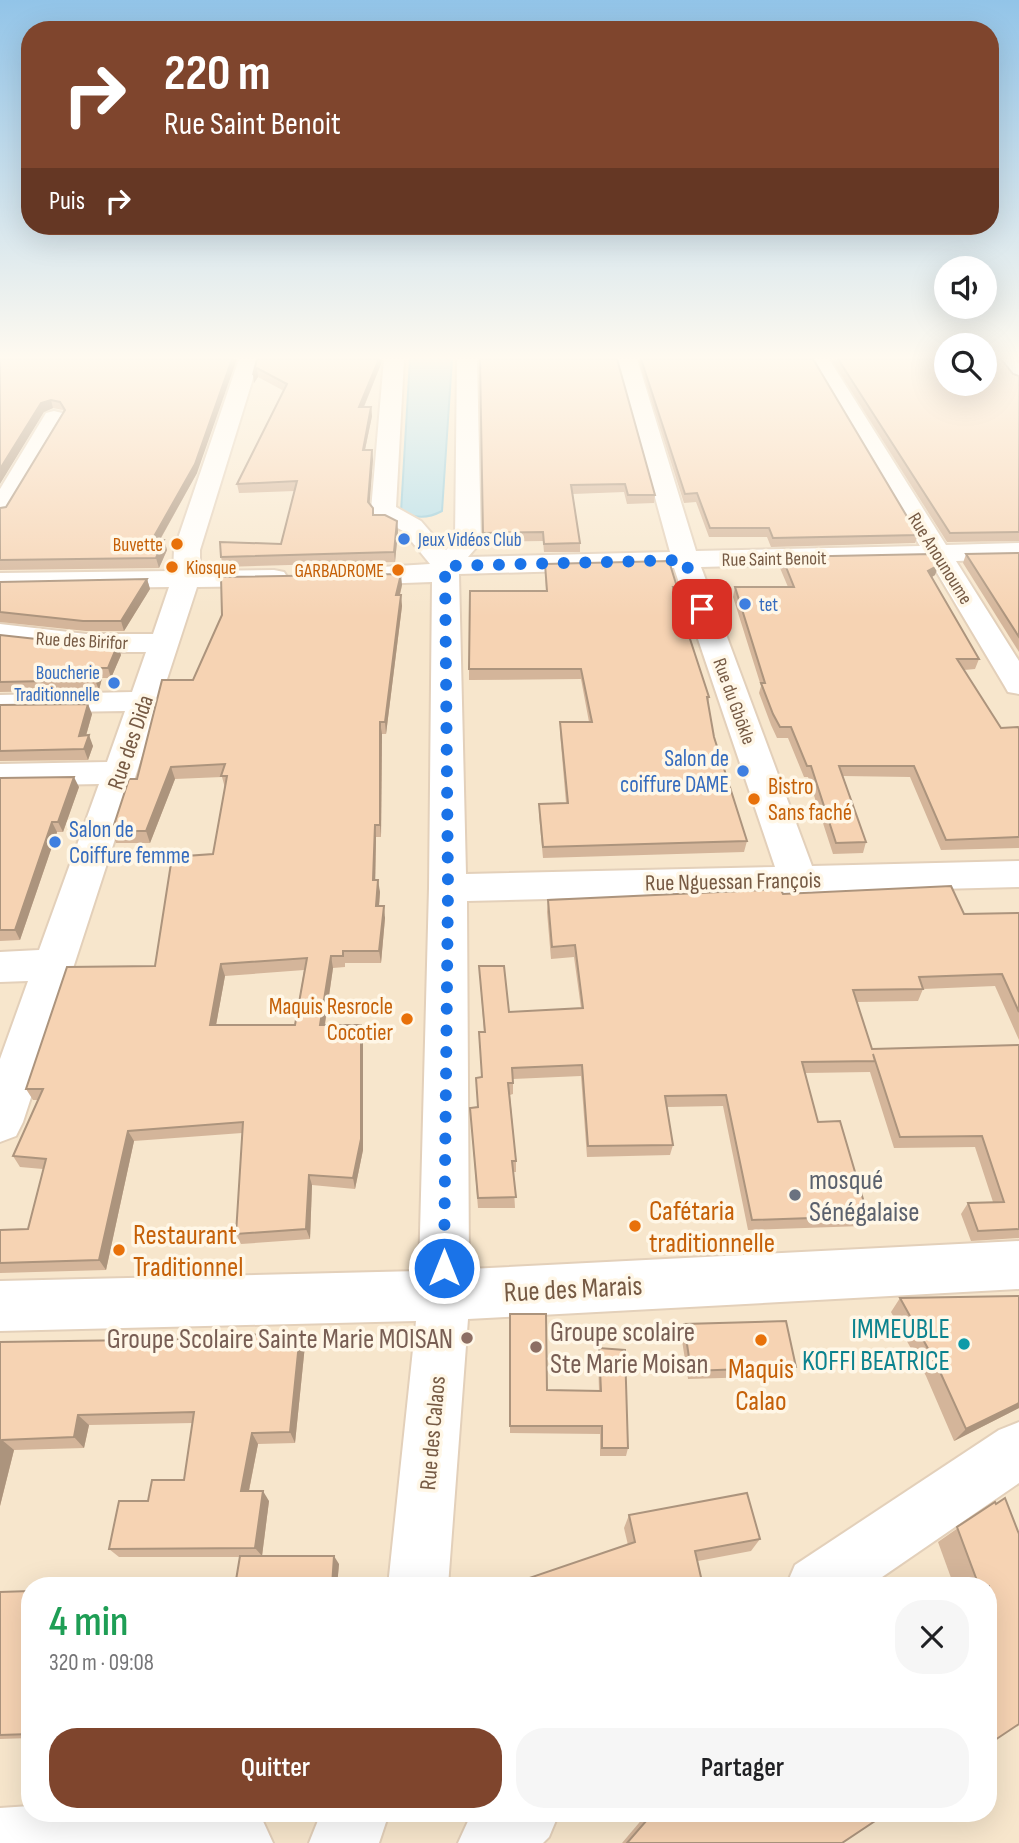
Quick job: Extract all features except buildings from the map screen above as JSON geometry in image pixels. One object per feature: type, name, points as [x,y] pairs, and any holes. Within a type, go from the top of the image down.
[{"type":"street","points":[[0,509],[38,445]]},
{"type":"street","name":"Rue des Dida","points":[[0,1122],[51,965],[186,579],[187,550],[221,445]]},
{"type":"street","points":[[388,445],[383,510],[412,526],[445,566],[468,542],[467,445]]},
{"type":"street","name":"Rue du Gbôkle","points":[[652,445],[685,560],[798,879]]},
{"type":"street","name":"Rue Anounoume","points":[[872,445],[1019,685]]},
{"type":"street","name":"Rue Saint Benoit","points":[[323,577],[418,576],[433,574],[445,566],[1019,551]]},
{"type":"street","name":"Rue des Calaos","points":[[419,1577],[444,1295],[448,888],[445,566]]},
{"type":"street","points":[[0,581],[295,578]]},
{"type":"street","name":"Rue des Birifor","points":[[0,634],[86,643],[164,643]]},
{"type":"street","points":[[0,704],[144,701]]},
{"type":"street","points":[[0,775],[119,773]]},
{"type":"street","name":"Rue Nguessan François","points":[[448,888],[1019,874]]},
{"type":"street","points":[[0,967],[51,965]]},
{"type":"street","name":"Rue des Marais","points":[[0,1306],[444,1295],[1019,1265]]},
{"type":"street","points":[[829,1577],[1019,1450]]},
{"type":"street","points":[[344,1843],[352,1822]]},
{"type":"street","points":[[493,1843],[515,1822]]},
{"type":"street","points":[[0,1842],[199,1831],[238,1843]]},
{"type":"shaded area","points":[[0,445],[405,445],[401,511],[442,511],[446,445],[1019,445],[1019,1843],[0,1843]]},
{"type":"water","points":[[405,445],[446,445],[442,511],[426,516],[401,512]]},
{"type":"place","name":"Jeux Vidéos Club","points":[[404,539]]},
{"type":"place","name":"Buvette","points":[[177,544]]},
{"type":"place","name":"Kiosque","points":[[172,567]]},
{"type":"place","name":"GARBADROME","points":[[398,570]]},
{"type":"place","name":"tet","points":[[745,604]]},
{"type":"place","name":"Boucherie Traditionnelle","points":[[114,683]]},
{"type":"place","name":"Salon de coiffure DAME","points":[[743,771]]},
{"type":"place","name":"Bistro Sans faché","points":[[754,799]]},
{"type":"place","name":"Salon de Coiffure femme","points":[[55,842]]},
{"type":"place","name":"Maquis Resrocle Cocotier","points":[[407,1019]]},
{"type":"place","name":"mosqué Sénégalaise","points":[[795,1195]]},
{"type":"place","name":"Cafétaria traditionnelle","points":[[635,1226]]},
{"type":"place","name":"Restaurant Traditionnel","points":[[119,1250]]},
{"type":"place","name":"Groupe Scolaire Sainte Marie MOISAN","points":[[467,1338]]},
{"type":"place","name":"Maquis Calao","points":[[761,1340]]},
{"type":"place","name":"IMMEUBLE KOFFI BEATRICE","points":[[964,1344]]},
{"type":"place","name":"Groupe scolaire Ste Marie Moisan","points":[[536,1347]]},
{"type":"route","points":[[444,1268],[448,888],[445,566],[685,560],[702,609]]}]
